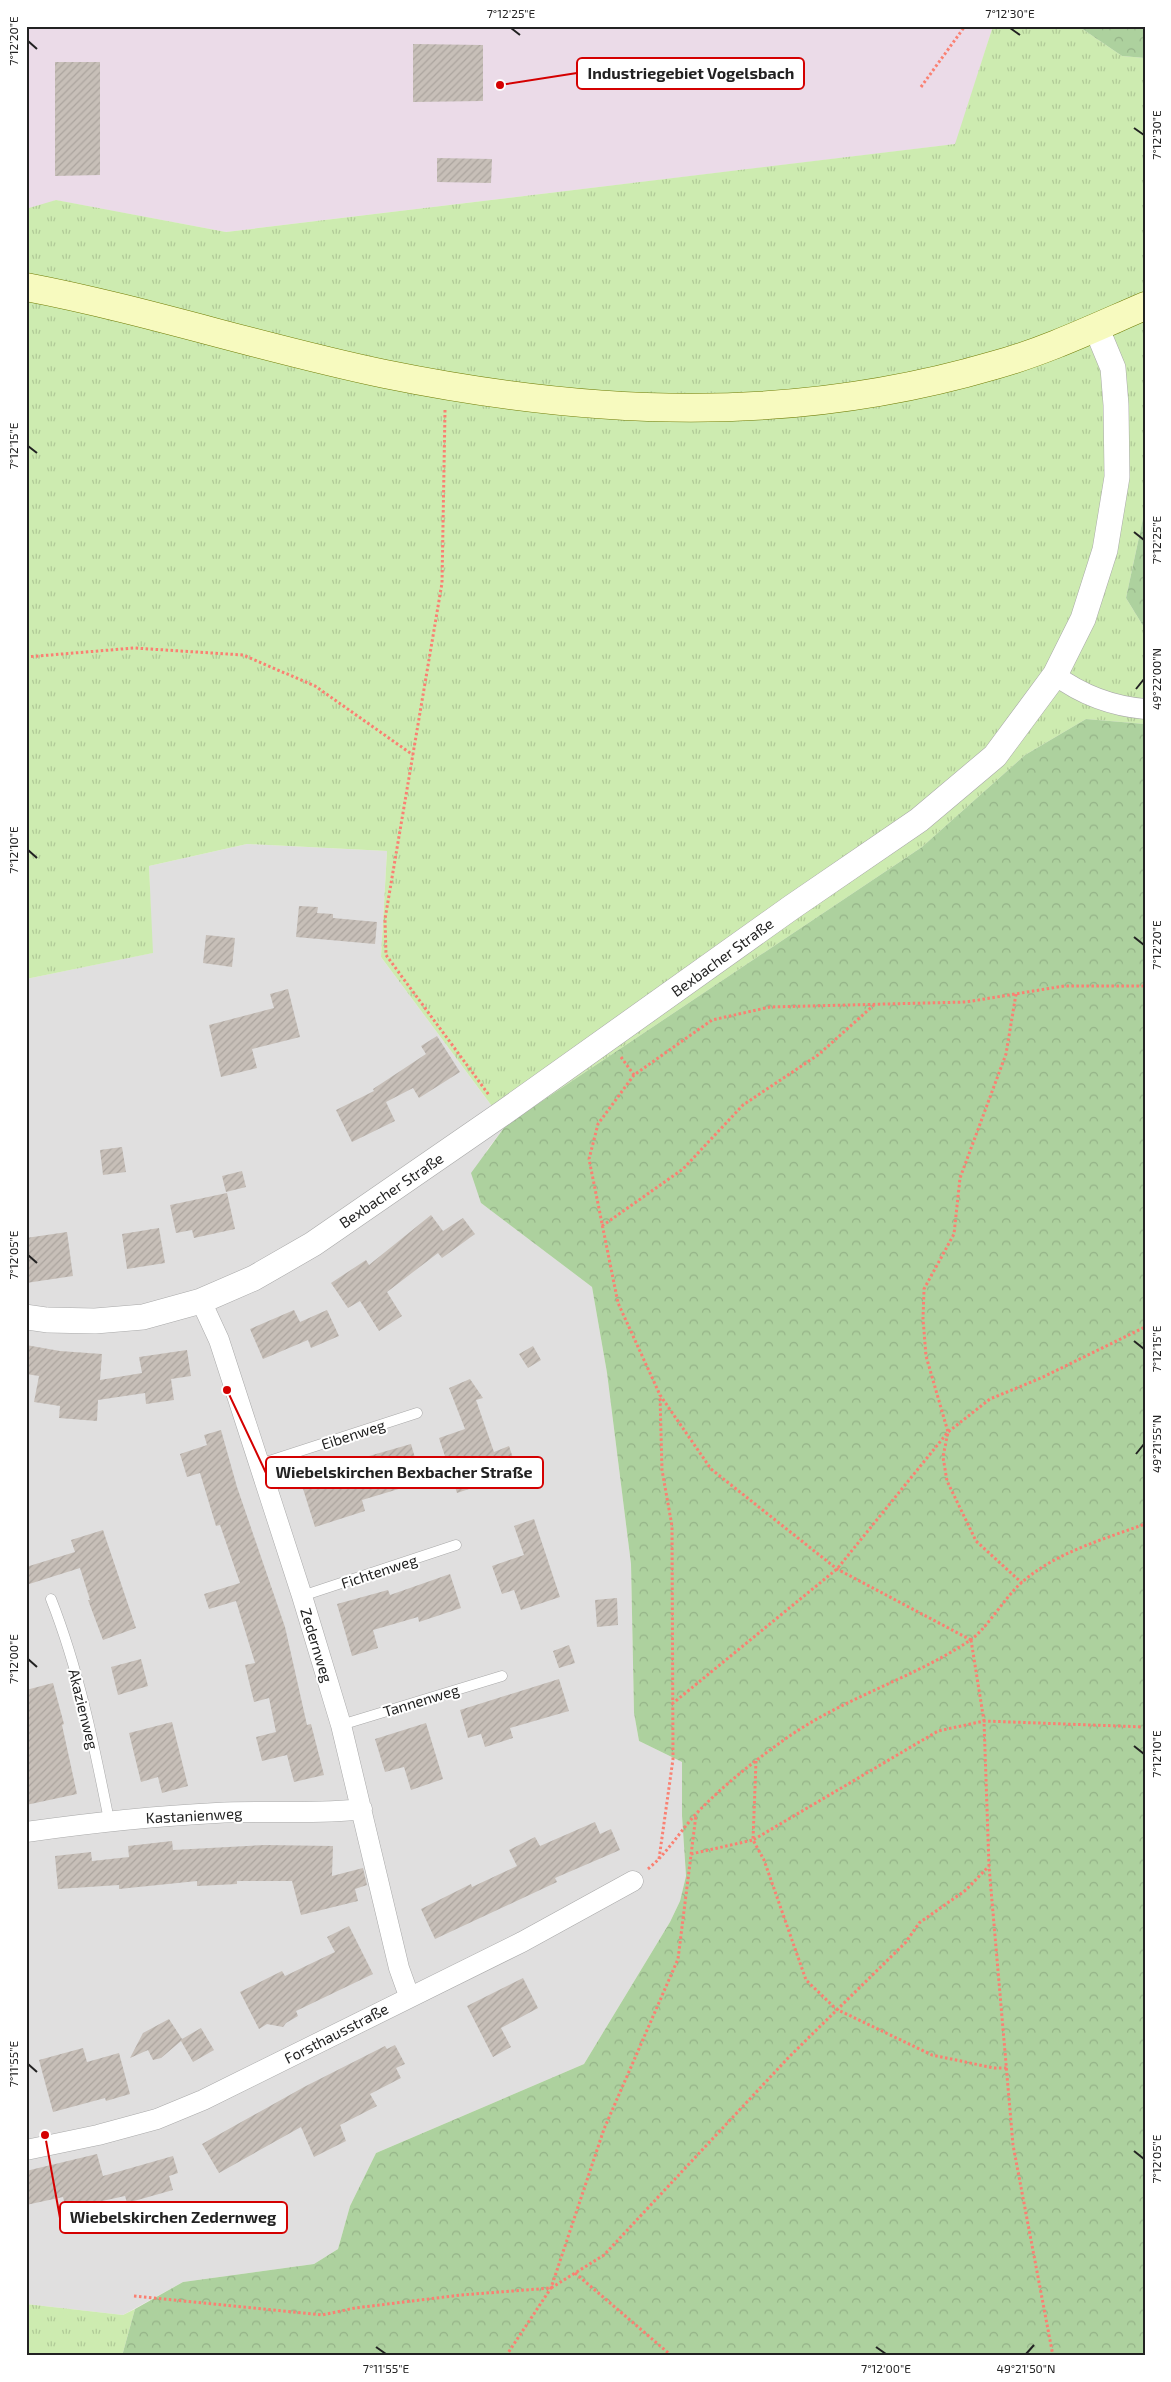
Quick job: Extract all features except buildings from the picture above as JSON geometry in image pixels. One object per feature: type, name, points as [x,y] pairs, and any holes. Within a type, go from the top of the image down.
[{"type":"main road","points":[[26,287],[382,373],[446,385],[588,405],[693,409],[816,401],[905,388],[997,365],[1096,328],[1145,306]]},
{"type":"street","name":"Bexbacher Straße","points":[[26,1317],[47,1320],[95,1321],[143,1317],[201,1302],[254,1278],[313,1244],[503,1114],[792,907],[919,820],[995,756],[1055,675],[1083,619],[1102,558],[1117,477],[1116,405],[1113,368],[1096,328]]},
{"type":"street","points":[[1055,675],[1076,691],[1122,707],[1145,709]]},
{"type":"street","name":"Zedernweg","points":[[201,1302],[219,1340],[302,1596],[340,1725],[362,1809],[399,1968],[409,1996]]},
{"type":"street","name":"Kastanienweg","points":[[26,1832],[109,1820],[217,1813],[337,1812],[362,1809]]},
{"type":"street","name":"Forsthausstraße","points":[[26,2150],[157,2119],[203,2100],[531,1937],[633,1881]]},
{"type":"lane","name":"Eibenweg","points":[[260,1464],[417,1413]]},
{"type":"lane","name":"Fichtenweg","points":[[302,1596],[456,1545]]},
{"type":"lane","name":"Akazienweg","points":[[51,1599],[62,1627],[89,1720],[109,1820]]},
{"type":"lane","name":"Tannenweg","points":[[340,1725],[502,1676]]},
{"type":"path","points":[[921,87],[965,26]]},
{"type":"path","points":[[446,385],[442,583],[384,919],[386,955],[503,1114]]},
{"type":"path","points":[[26,657],[134,648],[243,656],[315,686],[412,755]]},
{"type":"path","points":[[971,1640],[837,1569],[711,1469],[660,1395],[618,1303],[589,1159],[598,1124],[634,1075],[712,1020],[770,1007],[966,1002],[1064,986],[1145,986]]},
{"type":"path","points":[[1016,994],[1006,1054],[960,1178],[954,1234],[924,1289],[926,1356],[948,1432],[944,1457],[947,1481],[976,1541],[1022,1583]]},
{"type":"path","points":[[602,1226],[683,1169],[743,1105],[818,1055],[875,1004]]},
{"type":"path","points":[[672,1704],[837,1569],[948,1432],[990,1399],[1041,1378],[1145,1327]]},
{"type":"path","points":[[659,1860],[673,1759],[672,1526],[662,1470],[660,1395]]},
{"type":"path","points":[[633,1881],[659,1860],[696,1814],[756,1760],[831,1710],[907,1676],[971,1640],[1022,1583],[1063,1555],[1145,1524]]},
{"type":"path","points":[[971,1640],[984,1721],[989,1866],[1013,2145],[1053,2356]]},
{"type":"path","points":[[691,1854],[753,1840],[938,1731],[984,1721],[1145,1727]]},
{"type":"path","points":[[756,1760],[753,1840],[767,1869],[806,1980],[836,2009],[932,2055],[994,2068],[1007,2068]]},
{"type":"path","points":[[506,2356],[551,2288],[604,2129],[678,1959],[696,1814]]},
{"type":"path","points":[[134,2296],[322,2315],[355,2308],[461,2295],[551,2288],[604,2255],[836,2009],[906,1942],[919,1922],[966,1890],[989,1866]]},
{"type":"path","points":[[575,2273],[672,2356]]},
{"type":"shaded area","points":[[26,26],[993,26],[956,144],[226,232],[55,200],[26,229]]},
{"type":"shaded area","points":[[247,844],[387,851],[381,957],[506,1125],[487,1150],[481,1203],[592,1287],[607,1373],[631,1564],[634,1713],[639,1741],[682,1762],[682,1816],[686,1876],[680,1901],[670,1922],[584,2064],[376,2153],[350,2206],[338,2249],[314,2264],[183,2282],[123,2315],[26,2304],[26,979],[152,953],[149,866]]},
{"type":"green space","points":[[993,26],[1078,26],[1122,56],[1145,58],[1145,509],[1126,598],[1145,629],[1145,724],[1086,719],[1025,755],[922,847],[506,1125],[381,957],[387,851],[247,844],[149,866],[153,953],[26,979],[26,229],[29,224],[29,208],[56,200],[226,232],[955,144]]},
{"type":"green space","points":[[1078,26],[1145,26],[1145,58],[1122,56]]},
{"type":"green space","points":[[1145,509],[1145,629],[1126,598]]},
{"type":"green space","points":[[1086,719],[1145,724],[1145,2356],[122,2356],[135,2309],[183,2282],[314,2264],[338,2249],[350,2206],[376,2153],[584,2064],[670,1922],[680,1901],[686,1876],[682,1816],[682,1762],[639,1741],[634,1713],[631,1564],[607,1373],[592,1287],[481,1203],[471,1173],[506,1125],[922,847],[1025,755]]},
{"type":"green space","points":[[26,2304],[123,2315],[135,2309],[122,2356],[26,2356]]},
{"type":"place","name":"Industriegebiet Vogelsbach","points":[[500,85]]},
{"type":"place","name":"Wiebelskirchen Bexbacher Straße","points":[[227,1390]]},
{"type":"place","name":"Wiebelskirchen Zedernweg","points":[[45,2135]]}]
